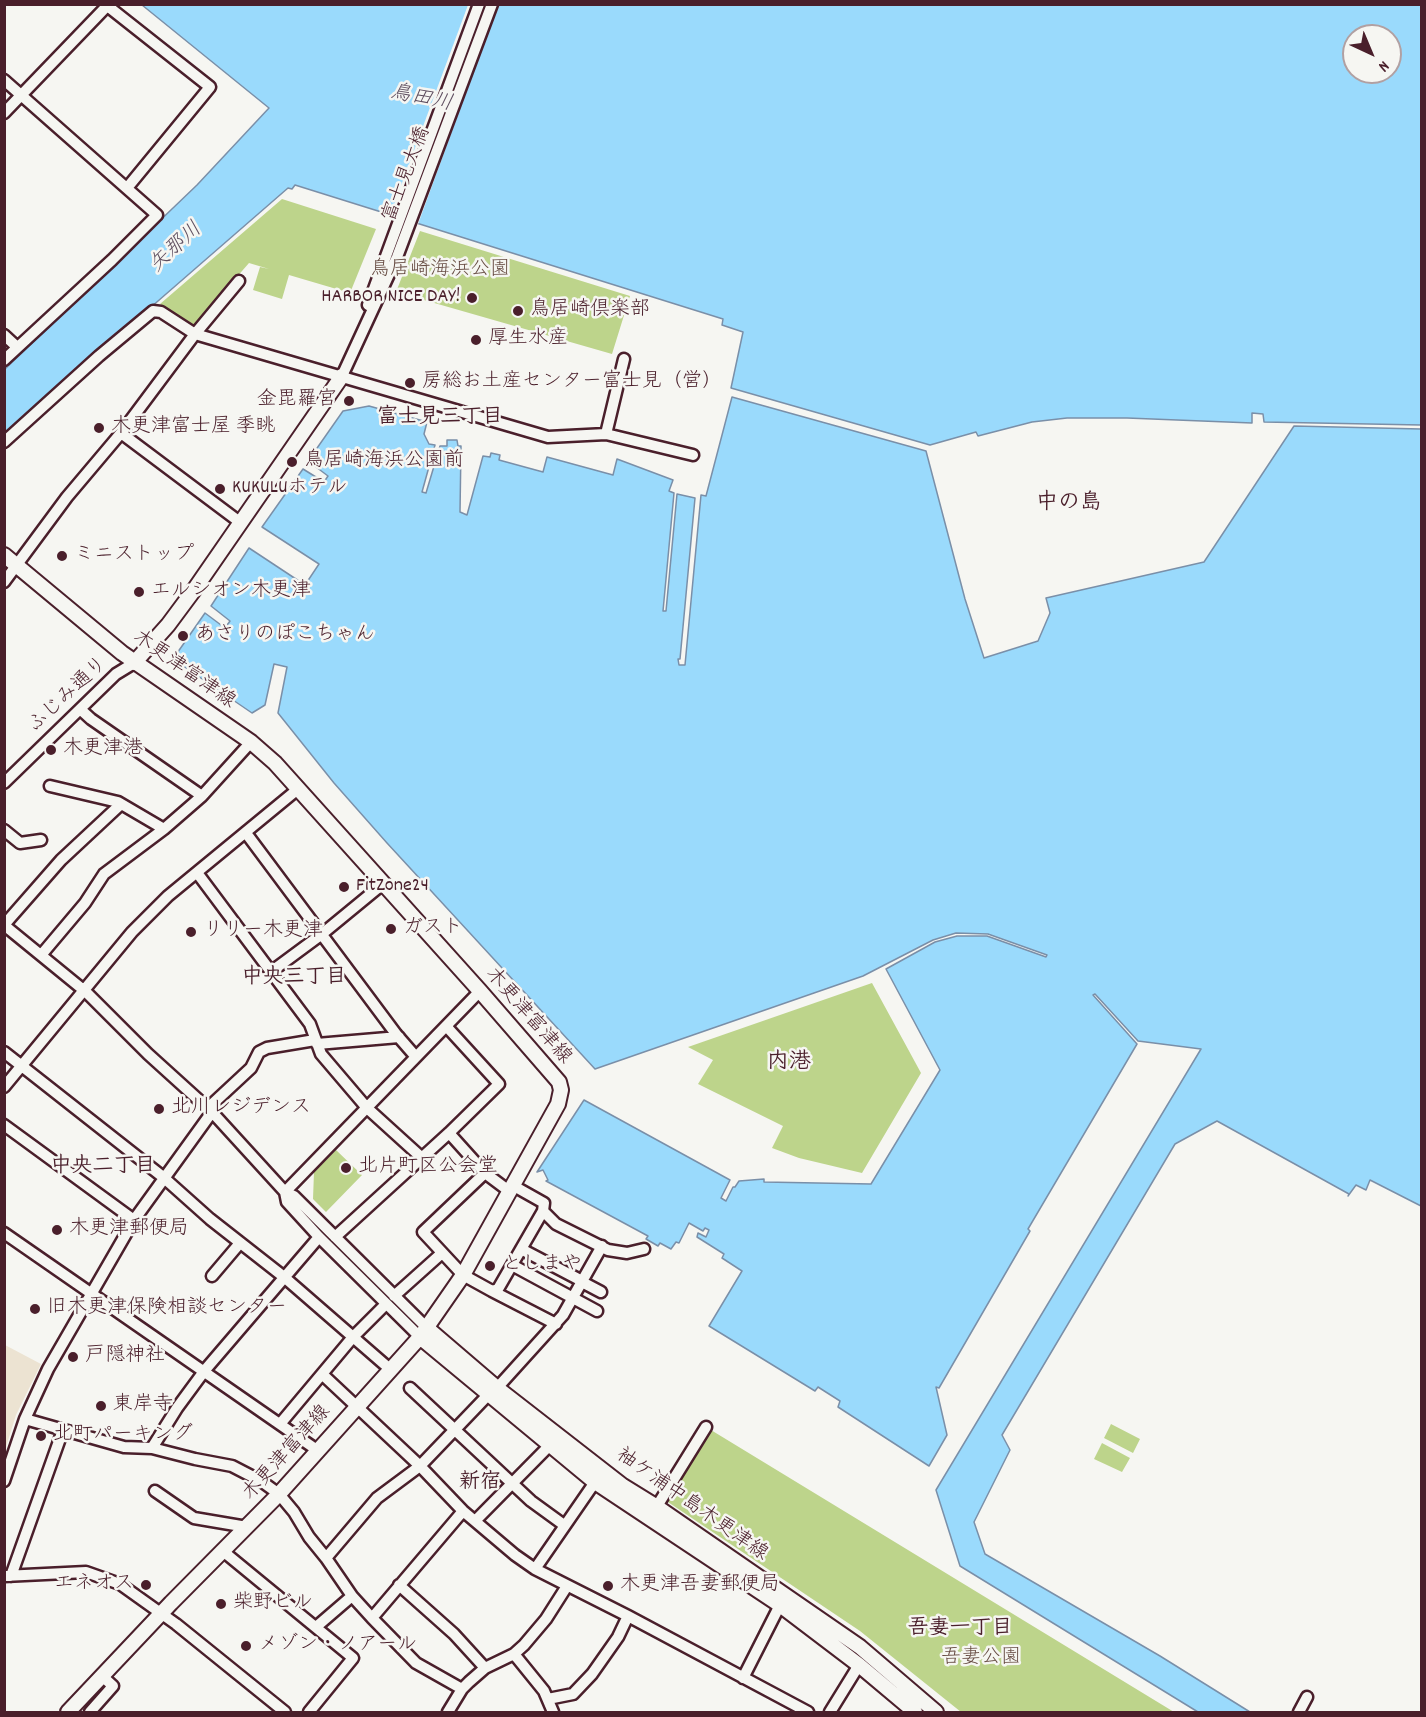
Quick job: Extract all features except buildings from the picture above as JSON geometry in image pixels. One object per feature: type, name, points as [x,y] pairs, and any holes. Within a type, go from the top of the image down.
[{"type":"main road","points":[[134,663],[168,625],[342,376]]},
{"type":"main road","name":"木更津富津線","points":[[4,555],[134,663],[251,742],[275,763],[480,991],[558,1082],[561,1090],[558,1104],[463,1275],[423,1333],[279,1494],[68,1713]]},
{"type":"main road","name":"袖ケ浦中島木更津線","points":[[423,1333],[595,1482],[653,1512],[860,1647],[936,1713]]},
{"type":"main road","name":"袖ケ浦中島木更津線","points":[[493,1392],[623,1486],[653,1512],[859,1665],[915,1713]]},
{"type":"street","name":"富士見大橋","points":[[392,254],[479,4]]},
{"type":"street","name":"富士見大橋","points":[[392,254],[492,4]]},
{"type":"street","points":[[4,113],[106,5],[210,87],[127,188]]},
{"type":"street","points":[[4,80],[157,215],[4,360]]},
{"type":"street","points":[[342,376],[392,254]]},
{"type":"street","points":[[4,582],[67,497],[121,433],[195,334],[239,282]]},
{"type":"street","points":[[4,442],[99,356],[153,311],[161,312],[195,334],[548,436],[606,434],[693,455]]},
{"type":"street","points":[[4,335],[17,347]]},
{"type":"street","points":[[606,434],[624,359]]},
{"type":"street","points":[[121,433],[241,523]]},
{"type":"street","name":"ふじみ通り","points":[[4,783],[117,674],[134,663]]},
{"type":"street","points":[[80,709],[202,796]]},
{"type":"street","points":[[42,954],[85,903],[104,874],[164,829],[202,796],[251,742]]},
{"type":"street","points":[[50,786],[122,804],[164,829]]},
{"type":"street","points":[[4,1087],[132,932],[168,896],[298,789]]},
{"type":"street","points":[[122,804],[61,860],[4,925],[83,989],[148,1054],[210,1110],[285,1192],[294,1196],[335,1237],[390,1300]]},
{"type":"street","points":[[4,830],[20,843],[41,840]]},
{"type":"street","points":[[246,833],[416,1057]]},
{"type":"street","points":[[198,873],[310,1024],[321,1054],[367,1108],[421,1157]]},
{"type":"street","points":[[272,970],[384,883]]},
{"type":"street","points":[[285,1192],[480,991]]},
{"type":"street","points":[[335,1237],[499,1084],[446,1026]]},
{"type":"street","points":[[4,1480],[25,1419],[48,1369],[134,1220],[210,1110],[251,1068],[259,1052],[267,1048],[316,1042],[399,1037]]},
{"type":"street","points":[[4,1052],[163,1177],[210,1219],[284,1277],[391,1370]]},
{"type":"street","points":[[4,1125],[134,1220]]},
{"type":"street","points":[[448,1133],[485,1173],[510,1188],[543,1203],[543,1211],[512,1265],[498,1289],[492,1291]]},
{"type":"street","points":[[485,1173],[423,1232],[463,1275],[556,1324]]},
{"type":"street","points":[[285,1192],[287,1202],[319,1237],[390,1300],[423,1333]]},
{"type":"street","points":[[543,1211],[556,1224],[620,1253],[644,1249]]},
{"type":"street","points":[[4,1233],[205,1370],[317,1450]]},
{"type":"street","points":[[152,1448],[177,1408],[205,1370],[319,1237]]},
{"type":"street","points":[[212,1276],[240,1243]]},
{"type":"street","points":[[327,1557],[376,1498],[420,1466],[556,1324],[602,1246]]},
{"type":"street","points":[[521,1249],[601,1292]]},
{"type":"street","points":[[280,1424],[353,1337],[442,1253]]},
{"type":"street","points":[[512,1265],[597,1311]]},
{"type":"street","points":[[322,1374],[420,1466],[463,1511],[535,1569],[628,1616],[808,1713]]},
{"type":"street","points":[[410,1388],[531,1501],[564,1525]]},
{"type":"street","points":[[25,1419],[124,1447],[152,1448],[232,1466],[261,1480],[279,1494],[294,1512],[309,1537],[327,1557],[352,1596],[372,1618],[417,1663],[462,1689]]},
{"type":"street","points":[[653,1512],[706,1427]]},
{"type":"street","points":[[63,1430],[8,1576],[93,1573],[120,1584],[285,1713]]},
{"type":"street","points":[[475,1521],[550,1445]]},
{"type":"street","points":[[535,1569],[595,1482]]},
{"type":"street","points":[[155,1491],[194,1518],[247,1527]]},
{"type":"street","points":[[372,1618],[463,1511]]},
{"type":"street","points":[[224,1552],[353,1658],[309,1713]]},
{"type":"street","points":[[399,1585],[454,1634],[485,1668]]},
{"type":"street","points":[[448,1713],[462,1689],[485,1668],[514,1654],[532,1636],[567,1586]]},
{"type":"street","points":[[316,1627],[352,1596]]},
{"type":"street","points":[[744,1678],[780,1605]]},
{"type":"street","points":[[548,1699],[573,1694],[592,1674],[618,1637],[628,1616]]},
{"type":"street","points":[[514,1654],[530,1672],[548,1699],[554,1713]]},
{"type":"street","points":[[830,1713],[859,1665]]},
{"type":"street","points":[[90,1713],[113,1686],[102,1676]]},
{"type":"street","points":[[1299,1713],[1306,1697]]},
{"type":"shaded area","points":[[5,1345],[41,1364],[16,1415],[5,1450]]},
{"type":"green space","points":[[282,199],[376,229],[350,293],[289,275],[282,299],[253,290],[260,267],[269,269],[249,263],[194,326],[160,304]]},
{"type":"green space","name":"鳥居崎海浜公園","points":[[420,231],[630,296],[612,354],[396,292]]},
{"type":"green space","points":[[872,983],[921,1073],[862,1173],[799,1158],[772,1148],[783,1126],[698,1084],[713,1060],[688,1047]]},
{"type":"green space","points":[[336,1150],[362,1175],[326,1212],[313,1199],[314,1172]]},
{"type":"green space","points":[[1111,1424],[1140,1439],[1133,1453],[1104,1438]]},
{"type":"green space","name":"吾妻公園","points":[[706,1427],[1174,1712],[961,1712],[860,1631],[662,1498]]},
{"type":"green space","points":[[1102,1443],[1130,1458],[1122,1472],[1094,1459]]},
{"type":"water","points":[[142,5],[1421,5],[1421,425],[1264,422],[1263,414],[1252,413],[1252,423],[1067,418],[1032,422],[978,436],[976,432],[930,445],[731,388],[743,332],[722,325],[723,319],[295,185],[292,189],[288,188],[5,434],[5,369],[197,185],[269,108]]},
{"type":"water","points":[[732,397],[926,451],[965,599],[984,658],[1038,641],[1050,613],[1046,598],[1204,562],[1294,426],[1421,429],[1421,1206],[1370,1180],[1366,1190],[1356,1185],[1348,1196],[1349,1194],[1217,1121],[1175,1144],[1002,1435],[1010,1450],[974,1522],[985,1554],[1160,1656],[1250,1712],[1198,1712],[960,1566],[936,1490],[1201,1049],[1138,1041],[1095,994],[1093,995],[1137,1044],[1028,1229],[1030,1231],[939,1388],[936,1387],[947,1435],[929,1466],[838,1407],[840,1401],[818,1387],[815,1391],[709,1326],[742,1271],[722,1258],[724,1254],[697,1237],[698,1233],[706,1237],[709,1230],[705,1228],[703,1231],[689,1223],[679,1243],[676,1242],[671,1249],[660,1243],[658,1246],[646,1239],[648,1236],[546,1181],[548,1180],[543,1170],[537,1172],[584,1100],[730,1180],[721,1198],[726,1201],[739,1181],[764,1179],[764,1182],[871,1184],[940,1070],[886,969],[935,942],[957,936],[987,936],[1046,957],[1047,955],[988,934],[956,933],[933,940],[863,976],[595,1069],[387,843],[334,783],[278,713],[287,667],[274,664],[265,705],[252,713],[173,659],[205,613],[225,628],[230,621],[211,606],[249,548],[305,585],[319,564],[262,527],[303,469],[324,482],[328,476],[308,461],[343,411],[369,406],[427,422],[424,434],[429,444],[435,445],[422,492],[426,493],[440,446],[447,446],[447,440],[457,440],[458,446],[461,446],[460,512],[467,515],[483,456],[490,457],[491,453],[500,455],[499,460],[543,472],[547,457],[613,475],[617,459],[673,480],[669,491],[674,493],[663,611],[666,611],[677,494],[695,498],[680,659],[678,659],[679,665],[685,665],[701,495],[706,496]]},
{"type":"pier","points":[[468,5],[498,5],[417,227],[389,218]]},
{"type":"place","name":"HARBOR NICE DAY!","points":[[472,298]]},
{"type":"place","name":"鳥居崎倶楽部","points":[[518,311]]},
{"type":"place","name":"厚生水産","points":[[476,340]]},
{"type":"place","name":"房総お土産センター富士見（営）","points":[[410,383]]},
{"type":"place","name":"金毘羅宮","points":[[349,401]]},
{"type":"place","name":"木更津富士屋 季眺","points":[[99,428]]},
{"type":"place","name":"鳥居崎海浜公園前","points":[[292,462]]},
{"type":"place","name":"KUKULUホテル","points":[[220,489]]},
{"type":"place","name":"ミニストップ","points":[[62,556]]},
{"type":"place","name":"エルシオン木更津","points":[[139,592]]},
{"type":"place","name":"あさりのぽこちゃん","points":[[183,636]]},
{"type":"place","name":"木更津港","points":[[51,750]]},
{"type":"place","name":"FitZone24","points":[[344,887]]},
{"type":"place","name":"ガスト","points":[[391,929]]},
{"type":"place","name":"リリー木更津","points":[[191,932]]},
{"type":"place","name":"北川レジデンス","points":[[159,1109]]},
{"type":"place","name":"北片町区公会堂","points":[[346,1168]]},
{"type":"place","name":"木更津郵便局","points":[[57,1230]]},
{"type":"place","name":"としまや","points":[[490,1266]]},
{"type":"place","name":"旧木更津保険相談センター","points":[[35,1309]]},
{"type":"place","name":"戸隠神社","points":[[73,1357]]},
{"type":"place","name":"東岸寺","points":[[101,1406]]},
{"type":"place","name":"北町パーキング","points":[[41,1436]]},
{"type":"place","name":"エネオス","points":[[146,1585]]},
{"type":"place","name":"木更津吾妻郵便局","points":[[608,1586]]},
{"type":"place","name":"柴野ビル","points":[[221,1604]]},
{"type":"place","name":"メゾン・ノアール","points":[[246,1646]]},
{"type":"district","name":"富士見三丁目","points":[[440,419]]},
{"type":"district","name":"中の島","points":[[1069,505]]},
{"type":"district","name":"中央三丁目","points":[[294,979]]},
{"type":"district","name":"内港","points":[[789,1064]]},
{"type":"district","name":"中央二丁目","points":[[103,1168]]},
{"type":"district","name":"新宿","points":[[480,1484]]},
{"type":"district","name":"吾妻一丁目","points":[[960,1630]]},
{"type":"water label","name":"鳥田川","points":[[421,100]]},
{"type":"water label","name":"矢那川","points":[[177,249]]}]
